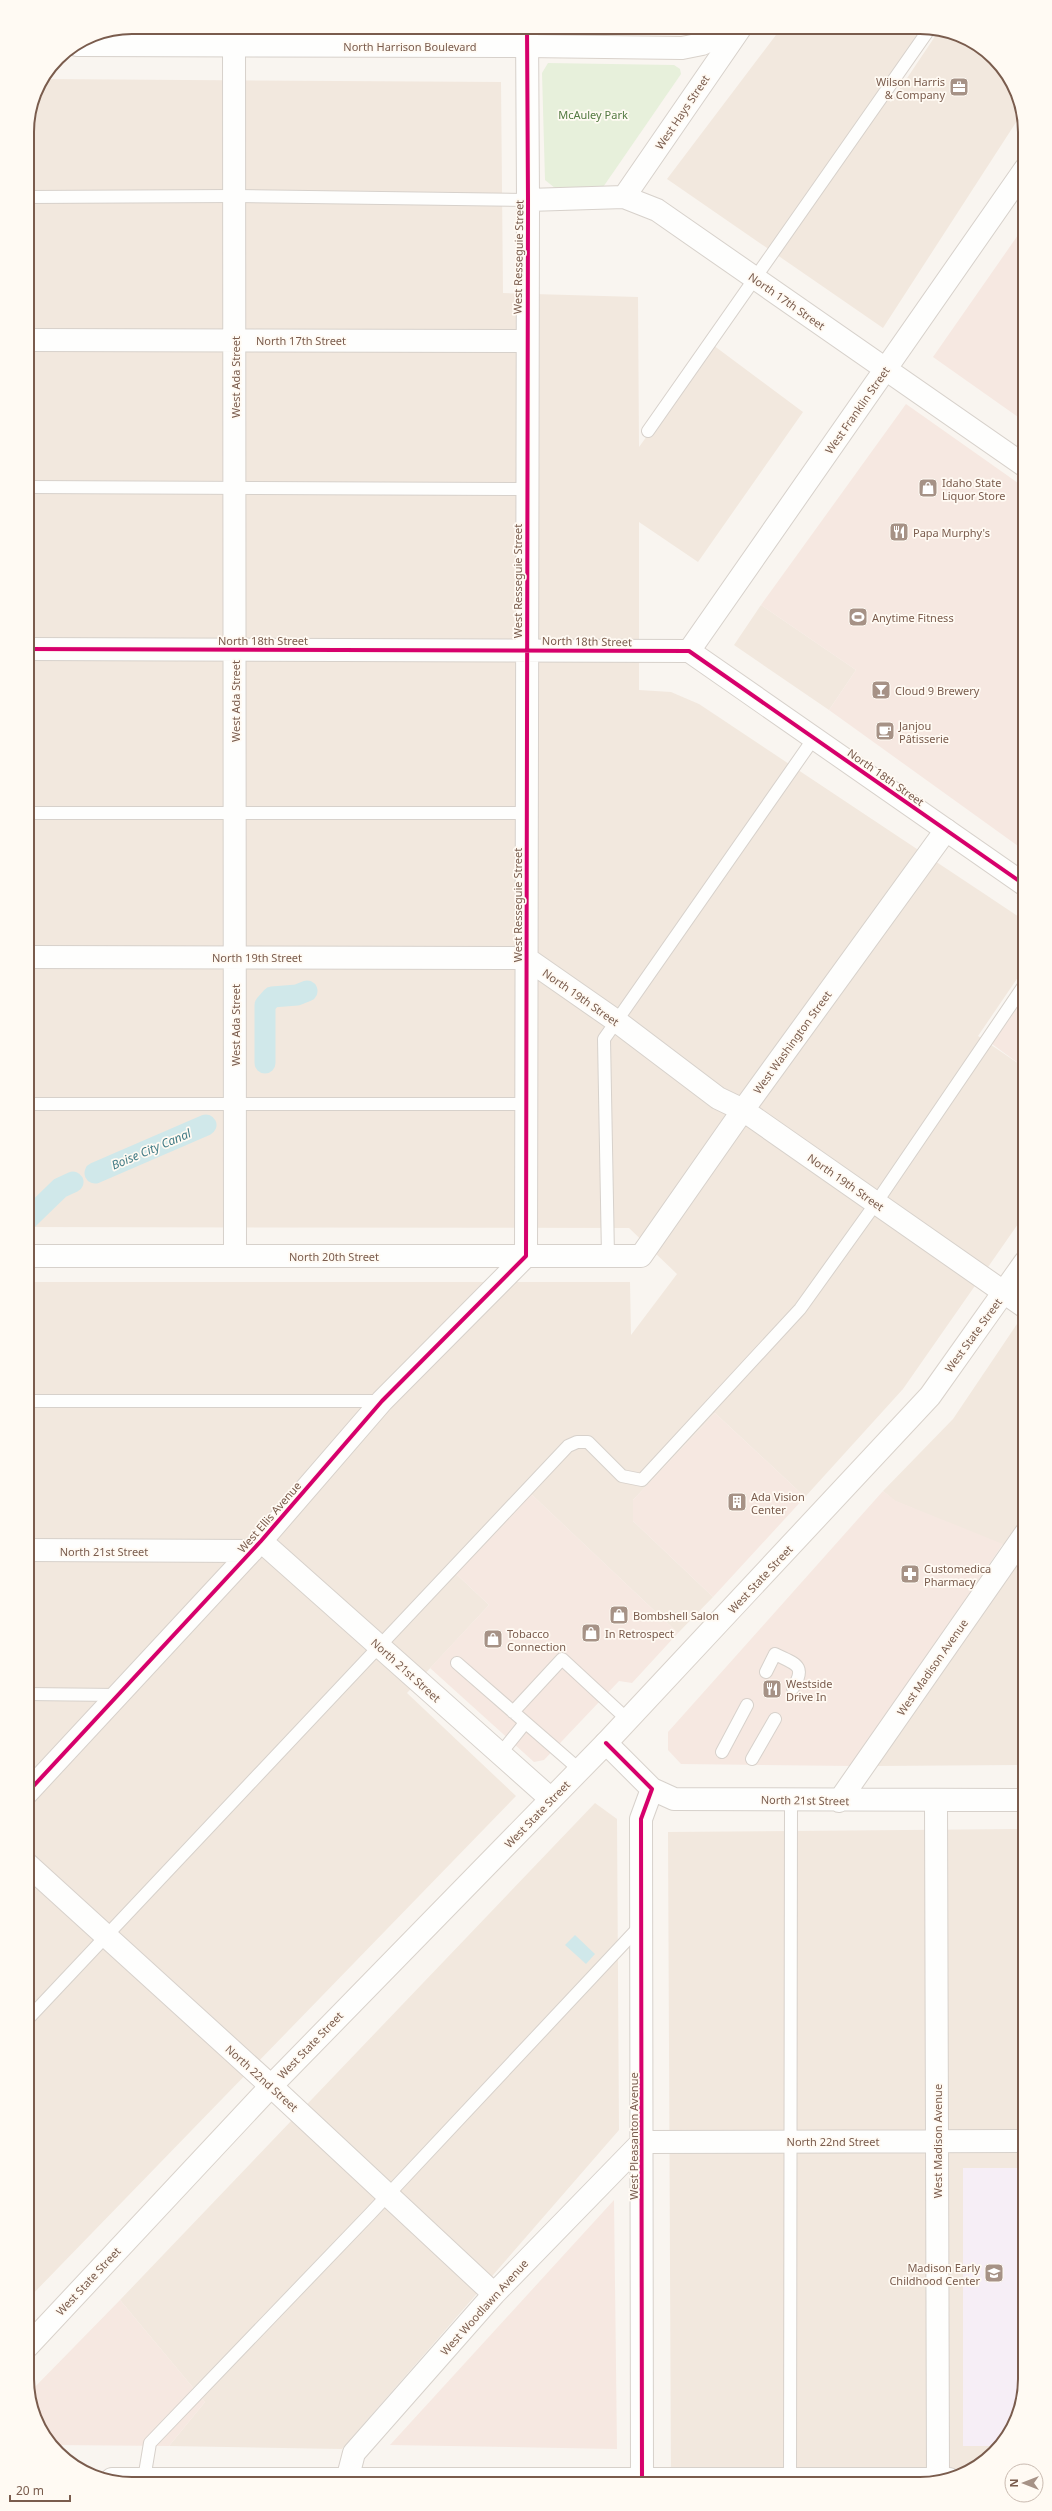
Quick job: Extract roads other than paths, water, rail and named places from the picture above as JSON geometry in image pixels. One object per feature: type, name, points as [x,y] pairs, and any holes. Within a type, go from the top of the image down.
[{"type":"street","name":"North Harrison Boulevard","points":[[88,44],[234,36],[527,37],[682,48],[702,44],[723,34]]},
{"type":"street","name":"West Hays Street","points":[[624,197],[736,34]]},
{"type":"street","name":"West Ada Street","points":[[234,36],[234,1256]]},
{"type":"street","name":"West Resseguie Street","points":[[526,1256],[527,37]]},
{"type":"street","name":"West Franklin Street","points":[[689,651],[1018,179]]},
{"type":"street","name":"North 17th Street","points":[[528,200],[624,197],[657,210],[1018,461]]},
{"type":"street","name":"North 17th Street","points":[[34,340],[527,341]]},
{"type":"street","name":"North 18th Street","points":[[34,649],[526,649],[689,651],[1018,880]]},
{"type":"street","name":"West Washington Street","points":[[641,1256],[743,1110],[946,830]]},
{"type":"street","name":"North 19th Street","points":[[34,957],[526,958],[615,1020],[718,1098],[743,1110],[1018,1302]]},
{"type":"street","name":"North 20th Street","points":[[34,1256],[641,1256]]},
{"type":"street","name":"West Ellis Avenue","points":[[34,1785],[256,1546],[382,1401],[526,1256]]},
{"type":"street","name":"West State Street","points":[[34,2340],[271,2086],[628,1720],[930,1396],[1018,1272]]},
{"type":"street","name":"West Madison Avenue","points":[[839,1801],[1018,1544]]},
{"type":"street","name":"North 21st Street","points":[[34,1550],[256,1546],[379,1646],[551,1799]]},
{"type":"street","name":"North 21st Street","points":[[606,1743],[652,1789],[674,1799],[839,1801],[1018,1800]]},
{"type":"street","name":"West Pleasanton Avenue","points":[[642,2477],[641,1819],[652,1789]]},
{"type":"street","name":"West Madison Avenue","points":[[936,1800],[937,2141],[942,2474]]},
{"type":"street","name":"North 22nd Street","points":[[34,1870],[271,2086],[494,2294]]},
{"type":"street","name":"North 22nd Street","points":[[642,2142],[1018,2141]]},
{"type":"street","name":"West Woodlawn Avenue","points":[[347,2477],[354,2453],[494,2294],[642,2142]]},
{"type":"lane","points":[[648,431],[756,279],[926,34]]},
{"type":"lane","points":[[34,197],[235,196],[528,200]]},
{"type":"lane","points":[[34,487],[527,489]]},
{"type":"lane","points":[[608,1256],[604,1038],[615,1020],[814,738]]},
{"type":"lane","points":[[34,813],[526,814]]},
{"type":"lane","points":[[34,2013],[568,1446],[577,1442],[588,1442],[622,1476],[642,1480],[800,1309],[876,1203],[1018,994]]},
{"type":"lane","points":[[34,1104],[526,1104]]},
{"type":"lane","points":[[34,1401],[382,1401]]},
{"type":"lane","points":[[766,1672],[775,1654],[800,1669],[800,1676],[793,1688]]},
{"type":"lane","points":[[514,1712],[562,1659],[628,1720]]},
{"type":"lane","points":[[457,1664],[580,1770]]},
{"type":"lane","points":[[34,1694],[117,1695]]},
{"type":"lane","points":[[722,1752],[747,1705]]},
{"type":"lane","points":[[752,1759],[775,1719]]},
{"type":"lane","points":[[500,1754],[525,1723]]},
{"type":"lane","points":[[790,2477],[792,2142],[791,1800]]},
{"type":"lane","points":[[144,2477],[150,2442],[388,2195],[641,1925]]},
{"type":"water","points":[[575,1935],[595,1954],[586,1964],[565,1945]]},
{"type":"waterway","name":"Boise City Canal","points":[[265,1063],[265,1005],[272,997],[297,995],[307,991]]},
{"type":"waterway","name":"Boise City Canal","points":[[95,1173],[206,1125]]},
{"type":"waterway","name":"Boise City Canal","points":[[34,1213],[60,1188],[73,1182]]},
{"type":"place","name":"Wilson Harris & Company","points":[[959,87]]},
{"type":"place","name":"Idaho State Liquor Store","points":[[928,488]]},
{"type":"place","name":"Papa Murphy's","points":[[899,532]]},
{"type":"place","name":"Anytime Fitness","points":[[858,617]]},
{"type":"place","name":"Cloud 9 Brewery","points":[[881,690]]},
{"type":"place","name":"Janjou Pâtisserie","points":[[885,731]]},
{"type":"place","name":"Ada Vision Center","points":[[737,1502]]},
{"type":"place","name":"Customedica Pharmacy","points":[[910,1574]]},
{"type":"place","name":"Bombshell Salon","points":[[619,1615]]},
{"type":"place","name":"In Retrospect","points":[[591,1633]]},
{"type":"place","name":"Tobacco Connection","points":[[493,1639]]},
{"type":"place","name":"Westside Drive In","points":[[772,1689]]},
{"type":"place","name":"Madison Early Childhood Center","points":[[994,2273]]},
{"type":"park label","name":"McAuley Park","points":[[593,114]]}]
